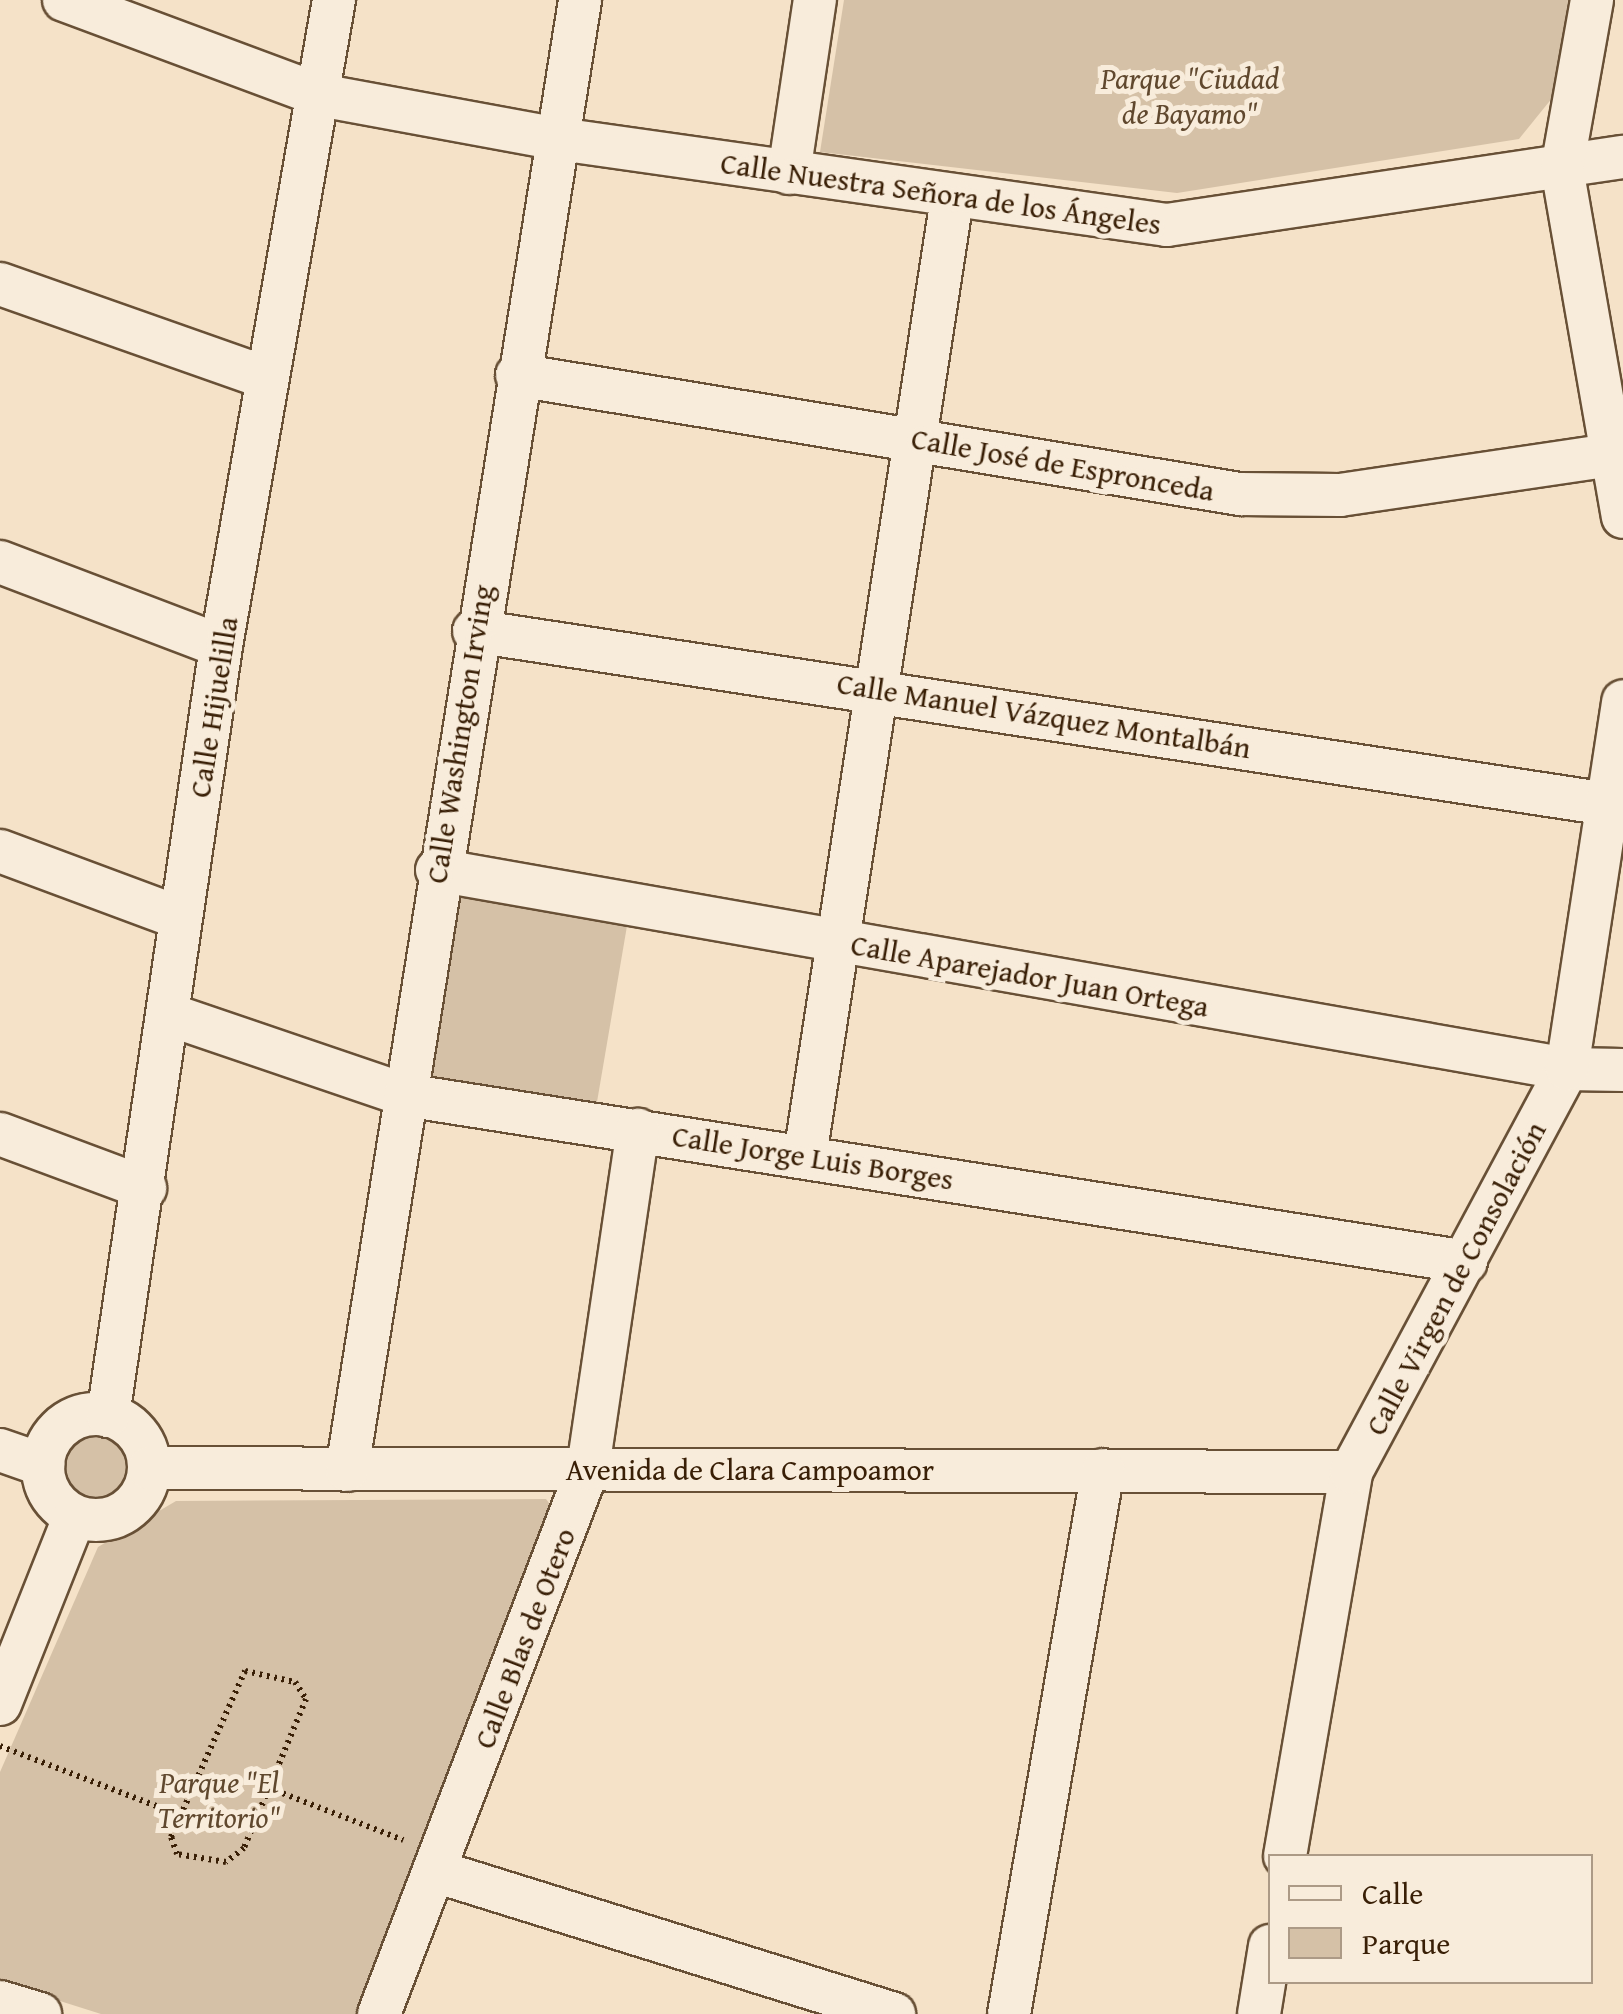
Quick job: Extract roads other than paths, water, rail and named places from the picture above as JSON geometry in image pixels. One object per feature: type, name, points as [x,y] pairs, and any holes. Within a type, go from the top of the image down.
[{"type":"street","name":"Calle Nuestra Señora de los Ángeles","points":[[64,0],[319,94],[559,139],[952,199],[1204,224],[1623,157]]},
{"type":"street","name":"Calle Hijuelilla","points":[[108,1416],[145,1188],[221,646],[334,0]]},
{"type":"street","name":"Calle Washington Irving","points":[[348,1470],[474,631],[580,0]]},
{"type":"street","points":[[789,174],[815,0]]},
{"type":"street","points":[[1592,0],[1562,168],[1623,518]]},
{"type":"street","points":[[805,1156],[870,688],[952,199]]},
{"type":"street","points":[[0,284],[267,378]]},
{"type":"street","name":"Calle José de Espronceda","points":[[517,375],[1240,494],[1340,495],[1610,455]]},
{"type":"street","points":[[0,562],[221,646]]},
{"type":"street","name":"Calle Manuel Vázquez Montalbán","points":[[474,631],[870,688],[1614,805]]},
{"type":"street","name":"Calle Virgen de Consolación","points":[[1285,1854],[1351,1472],[1567,1069],[1614,805],[1623,700]]},
{"type":"street","points":[[0,852],[180,918]]},
{"type":"street","name":"Calle Aparejador Juan Ortega","points":[[438,870],[1567,1069],[1623,1070]]},
{"type":"street","name":"Calle Jorge Luis Borges","points":[[170,1015],[405,1094],[1466,1262]]},
{"type":"street","name":"Calle Blas de Otero","points":[[380,2014],[588,1468],[638,1130]]},
{"type":"street","points":[[0,1134],[145,1188]]},
{"type":"street","points":[[108,1416],[138,1435],[148,1468],[125,1512],[75,1516],[51,1496],[42,1465],[64,1425],[108,1416]]},
{"type":"street","points":[[0,1450],[42,1465]]},
{"type":"street","name":"Avenida de Clara Campoamor","points":[[148,1468],[1351,1472]]},
{"type":"street","points":[[1010,2014],[1103,1470]]},
{"type":"street","points":[[0,1704],[75,1516]]},
{"type":"street","points":[[438,1863],[894,2014]]},
{"type":"street","points":[[1260,2014],[1268,1960]]},
{"type":"street","points":[[0,2002],[40,2014]]},
{"type":"park label","name":"Parque \"Ciudad de Bayamo\"","points":[[1190,95]]},
{"type":"park label","name":"Parque \"El Territorio\"","points":[[219,1799]]}]
